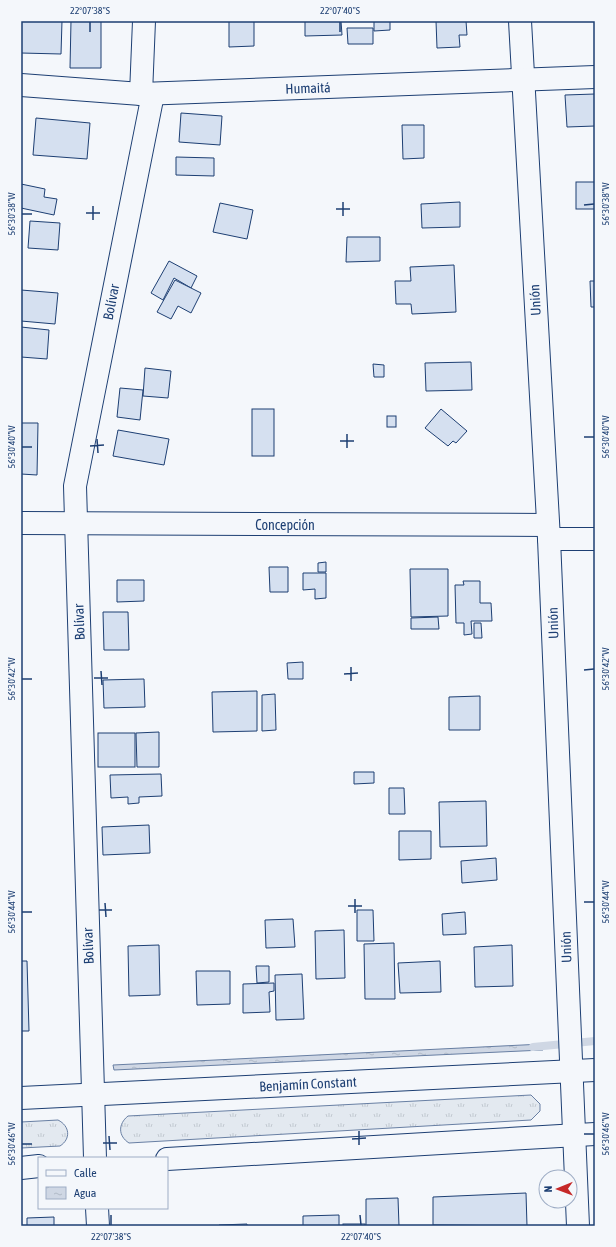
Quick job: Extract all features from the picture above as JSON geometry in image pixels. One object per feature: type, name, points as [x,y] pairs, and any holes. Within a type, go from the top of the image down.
[{"type":"street","name":"Bolívar","points":[[95,1157],[75,486],[147,94],[144,21]]},
{"type":"street","name":"Unión","points":[[520,21],[522,80],[549,532],[571,1071],[584,1135],[578,1226]]},
{"type":"street","name":"Humaitá","points":[[21,85],[147,94],[595,77]]},
{"type":"street","name":"Concepción","points":[[21,523],[549,532],[595,539]]},
{"type":"street","name":"Benjamín Constant","points":[[21,1098],[595,1070]]},
{"type":"street","points":[[168,1159],[584,1135]]},
{"type":"street","points":[[21,1168],[38,1166]]},
{"type":"street","points":[[97,1209],[98,1226]]},
{"type":"green space","points":[[531,1095],[540,1104],[540,1111],[531,1120],[129,1143],[125,1140],[121,1133],[122,1123],[128,1116]]},
{"type":"green space","points":[[58,1120],[67,1129],[68,1133],[64,1143],[60,1146],[21,1148],[21,1122]]},
{"type":"water","points":[[543,1044],[543,1050],[114,1070],[113,1065]]},
{"type":"building","points":[[21,21],[62,21],[61,54],[21,53]]},
{"type":"building","points":[[71,21],[101,21],[101,68],[70,68]]},
{"type":"building","points":[[229,21],[254,21],[254,46],[229,47]]},
{"type":"building","points":[[305,21],[341,21],[342,35],[305,36]]},
{"type":"building","points":[[374,21],[390,21],[390,30],[374,31]]},
{"type":"building","points":[[436,21],[466,21],[467,35],[459,35],[460,47],[437,48]]},
{"type":"building","points":[[347,28],[373,28],[373,44],[348,44]]},
{"type":"building","points":[[595,94],[595,126],[567,127],[565,95]]},
{"type":"building","points":[[181,113],[222,116],[220,145],[179,142]]},
{"type":"building","points":[[36,118],[90,123],[87,159],[33,155]]},
{"type":"building","points":[[402,125],[424,125],[424,158],[403,159]]},
{"type":"building","points":[[176,157],[214,158],[214,176],[176,175]]},
{"type":"building","points":[[576,182],[595,182],[595,209],[576,209]]},
{"type":"building","points":[[21,184],[45,189],[44,197],[57,199],[54,215],[21,208]]},
{"type":"building","points":[[460,202],[460,227],[422,228],[421,204]]},
{"type":"building","points":[[220,203],[253,210],[247,239],[213,232]]},
{"type":"building","points":[[30,221],[60,223],[58,250],[28,248]]},
{"type":"building","points":[[347,237],[380,237],[380,261],[346,262]]},
{"type":"building","points":[[169,261],[197,276],[191,288],[174,278],[163,300],[151,293]]},
{"type":"building","points":[[454,265],[456,312],[412,314],[411,304],[396,304],[395,281],[411,281],[410,267]]},
{"type":"building","points":[[175,280],[201,293],[191,313],[178,306],[171,319],[157,312]]},
{"type":"building","points":[[590,281],[595,281],[595,307],[591,307]]},
{"type":"building","points":[[21,290],[58,293],[55,324],[21,321]]},
{"type":"building","points":[[21,327],[49,330],[47,359],[21,357]]},
{"type":"building","points":[[471,362],[472,390],[426,391],[425,363]]},
{"type":"building","points":[[373,364],[384,365],[384,377],[374,377]]},
{"type":"building","points":[[145,368],[171,371],[168,398],[143,396]]},
{"type":"building","points":[[120,388],[143,390],[140,420],[117,417]]},
{"type":"building","points":[[252,409],[274,409],[274,456],[252,456]]},
{"type":"building","points":[[441,409],[467,431],[456,443],[453,441],[448,446],[425,428]]},
{"type":"building","points":[[387,416],[396,416],[396,427],[387,427]]},
{"type":"building","points":[[21,423],[38,423],[37,475],[21,474]]},
{"type":"building","points":[[118,430],[169,439],[164,465],[113,456]]},
{"type":"building","points":[[326,562],[326,572],[318,572],[318,563]]},
{"type":"building","points":[[269,567],[288,567],[288,592],[270,592]]},
{"type":"building","points":[[410,569],[448,569],[448,616],[411,617]]},
{"type":"building","points":[[303,573],[326,573],[326,598],[315,599],[315,589],[303,590]]},
{"type":"building","points":[[117,580],[144,580],[144,601],[117,602]]},
{"type":"building","points":[[463,581],[480,581],[480,603],[491,603],[492,621],[471,621],[472,634],[464,635],[464,623],[456,623],[455,585],[464,585]]},
{"type":"building","points":[[103,612],[128,612],[129,650],[104,650]]},
{"type":"building","points":[[438,617],[439,629],[411,629],[411,618]]},
{"type":"building","points":[[474,623],[481,623],[482,638],[474,638]]},
{"type":"building","points":[[303,662],[303,679],[288,679],[287,663]]},
{"type":"building","points":[[144,679],[145,707],[104,708],[103,680]]},
{"type":"building","points":[[257,691],[257,731],[213,732],[212,692]]},
{"type":"building","points":[[275,694],[276,730],[262,731],[262,695]]},
{"type":"building","points":[[480,696],[480,730],[449,730],[449,697]]},
{"type":"building","points":[[159,732],[159,767],[137,767],[136,733]]},
{"type":"building","points":[[98,733],[135,733],[135,767],[98,767]]},
{"type":"building","points":[[354,772],[374,772],[374,783],[354,784]]},
{"type":"building","points":[[161,774],[162,796],[139,797],[139,803],[128,804],[128,797],[111,798],[110,775]]},
{"type":"building","points":[[389,788],[404,788],[405,814],[389,814]]},
{"type":"building","points":[[486,801],[487,846],[440,847],[439,802]]},
{"type":"building","points":[[149,825],[150,853],[103,855],[102,827]]},
{"type":"building","points":[[399,831],[431,831],[431,859],[399,860]]},
{"type":"building","points":[[496,858],[497,880],[462,883],[461,861]]},
{"type":"building","points":[[357,910],[373,910],[374,941],[357,941]]},
{"type":"building","points":[[465,912],[466,934],[443,935],[442,914]]},
{"type":"building","points":[[293,919],[295,947],[266,948],[265,920]]},
{"type":"building","points":[[344,930],[345,978],[316,979],[315,931]]},
{"type":"building","points":[[394,943],[395,999],[365,999],[364,944]]},
{"type":"building","points":[[159,945],[160,995],[129,996],[128,946]]},
{"type":"building","points":[[512,945],[513,986],[475,987],[474,947]]},
{"type":"building","points":[[21,961],[27,961],[29,1031],[21,1031]]},
{"type":"building","points":[[440,961],[441,992],[400,993],[398,963]]},
{"type":"building","points":[[256,966],[269,966],[269,982],[257,983]]},
{"type":"building","points":[[196,971],[230,971],[230,1004],[197,1005]]},
{"type":"building","points":[[302,974],[304,1019],[276,1020],[275,975]]},
{"type":"building","points":[[274,983],[274,991],[269,992],[270,1012],[243,1013],[243,984]]},
{"type":"building","points":[[526,1193],[527,1226],[433,1225],[433,1197]]},
{"type":"building","points":[[398,1198],[399,1226],[366,1226],[366,1199]]},
{"type":"building","points":[[339,1215],[339,1226],[303,1226],[303,1216]]},
{"type":"building","points":[[54,1217],[54,1226],[27,1226],[27,1218]]},
{"type":"building","points":[[247,1224],[247,1226],[219,1226],[219,1225]]},
{"type":"building","points":[[343,1224],[365,1224],[365,1226],[343,1226]]},
{"type":"waterway","points":[[533,1047],[595,1041]]}]
